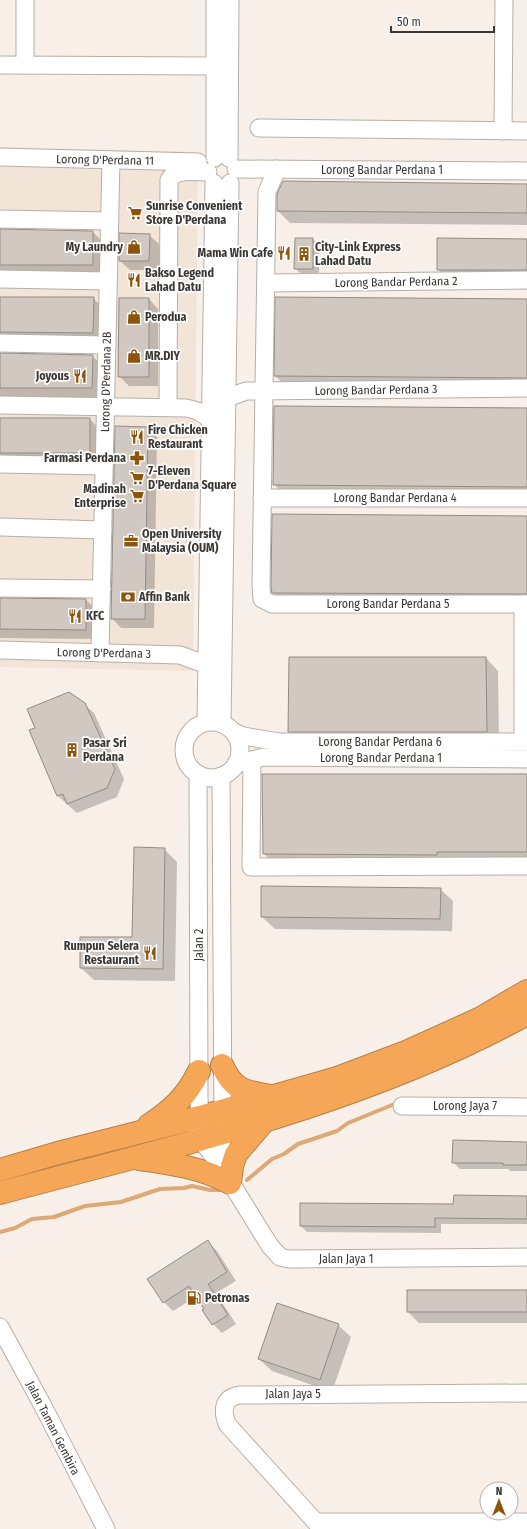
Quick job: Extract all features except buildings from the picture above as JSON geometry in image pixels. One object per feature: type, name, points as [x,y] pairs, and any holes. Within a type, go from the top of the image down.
[{"type":"highway","points":[[0,1170],[222,1111],[337,1078],[406,1052],[479,1019],[527,991]]},
{"type":"highway","points":[[0,1193],[223,1133],[340,1096],[414,1069],[495,1031],[527,1014]]},
{"type":"highway","points":[[222,1065],[233,1084],[246,1092],[274,1096]]},
{"type":"highway","points":[[138,1133],[174,1107],[192,1086],[199,1071]]},
{"type":"highway","points":[[130,1158],[165,1162],[197,1169],[215,1175],[230,1183],[232,1166],[236,1154],[266,1119]]},
{"type":"street","points":[[25,0],[25,65]]},
{"type":"street","points":[[214,0],[215,66],[224,169],[227,398],[221,726]]},
{"type":"street","points":[[230,0],[224,169],[210,420],[207,665],[221,726],[238,740],[240,748],[239,756],[244,762],[251,867],[527,866]]},
{"type":"street","points":[[503,130],[504,0]]},
{"type":"street","points":[[0,65],[215,66]]},
{"type":"street","points":[[259,128],[527,131]]},
{"type":"street","name":"Lorong D'Perdana 11","points":[[0,157],[111,160],[224,169]]},
{"type":"street","name":"Lorong D'Perdana 2B","points":[[100,653],[111,160]]},
{"type":"street","points":[[168,407],[171,176],[178,172],[224,169],[267,192]]},
{"type":"street","name":"Lorong Bandar Perdana 1","points":[[224,169],[527,171]]},
{"type":"street","points":[[262,498],[267,192],[277,169]]},
{"type":"street","points":[[0,219],[110,221]]},
{"type":"street","points":[[0,279],[108,281]]},
{"type":"street","name":"Lorong Bandar Perdana 2","points":[[266,283],[527,280]]},
{"type":"street","points":[[0,342],[107,345]]},
{"type":"street","name":"Lorong Bandar Perdana 3","points":[[227,398],[246,391],[527,388]]},
{"type":"street","points":[[0,405],[186,408],[203,413],[210,420]]},
{"type":"street","points":[[0,464],[104,466]]},
{"type":"street","name":"Lorong Bandar Perdana 4","points":[[262,498],[527,498]]},
{"type":"street","name":"Lorong Bandar Perdana 5","points":[[262,498],[262,599],[272,604],[525,604]]},
{"type":"street","points":[[0,527],[103,530]]},
{"type":"street","points":[[0,588],[102,590]]},
{"type":"street","points":[[525,604],[525,742]]},
{"type":"street","name":"Lorong D'Perdana 3","points":[[0,650],[180,655],[207,665]]},
{"type":"street","points":[[221,726],[195,728],[189,734],[185,743],[184,752],[191,768],[198,774],[206,777],[214,777],[221,776],[244,762]]},
{"type":"street","name":"Lorong Bandar Perdana 6","points":[[221,726],[243,736],[279,742],[525,742]]},
{"type":"street","name":"Lorong Bandar Perdana 1","points":[[244,762],[264,756],[527,759]]},
{"type":"street","name":"Jalan 2","points":[[198,774],[200,1139]]},
{"type":"street","name":"Jalan 2","points":[[218,1162],[223,1133],[221,776]]},
{"type":"street","name":"Lorong Jaya 7","points":[[402,1106],[527,1107]]},
{"type":"street","name":"Jalan Jaya 1","points":[[200,1139],[218,1162],[274,1252],[280,1257],[289,1259],[527,1257]]},
{"type":"street","name":"Jalan Taman Gembira","points":[[0,1327],[106,1529]]},
{"type":"street","name":"Jalan Jaya 5","points":[[320,1526],[227,1424],[224,1414],[225,1404],[231,1398],[239,1395],[527,1393]]},
{"type":"street","points":[[320,1526],[527,1522]]},
{"type":"shaded area","points":[[0,147],[198,152],[193,671],[0,667]]},
{"type":"waterway","points":[[247,1180],[272,1159],[284,1154],[298,1144],[337,1131],[348,1123],[397,1103]]},
{"type":"waterway","points":[[0,1232],[15,1228],[32,1219],[54,1217],[85,1206],[121,1202],[160,1189],[184,1188],[192,1186],[210,1190],[224,1190]]},
{"type":"place","name":"Sunrise Convenient Store D'Perdana","points":[[135,213]]},
{"type":"place","name":"My Laundry","points":[[134,247]]},
{"type":"place","name":"Mama Win Cafe","points":[[284,253]]},
{"type":"place","name":"City-Link Express Lahad Datu","points":[[304,254]]},
{"type":"place","name":"Bakso Legend Lahad Datu","points":[[134,280]]},
{"type":"place","name":"Perodua","points":[[134,317]]},
{"type":"place","name":"MR.DIY","points":[[134,356]]},
{"type":"place","name":"Joyous","points":[[80,376]]},
{"type":"place","name":"Fire Chicken Restaurant","points":[[137,437]]},
{"type":"place","name":"Farmasi Perdana","points":[[137,458]]},
{"type":"place","name":"7-Eleven D'Perdana Square","points":[[137,478]]},
{"type":"place","name":"Madinah Enterprise","points":[[137,496]]},
{"type":"place","name":"Open University Malaysia (OUM)","points":[[131,541]]},
{"type":"place","name":"Affin Bank","points":[[128,597]]},
{"type":"place","name":"KFC","points":[[75,616]]},
{"type":"place","name":"Pasar Sri Perdana","points":[[72,750]]},
{"type":"place","name":"Rumpun Selera Restaurant","points":[[150,953]]},
{"type":"place","name":"Petronas","points":[[194,1298]]}]
